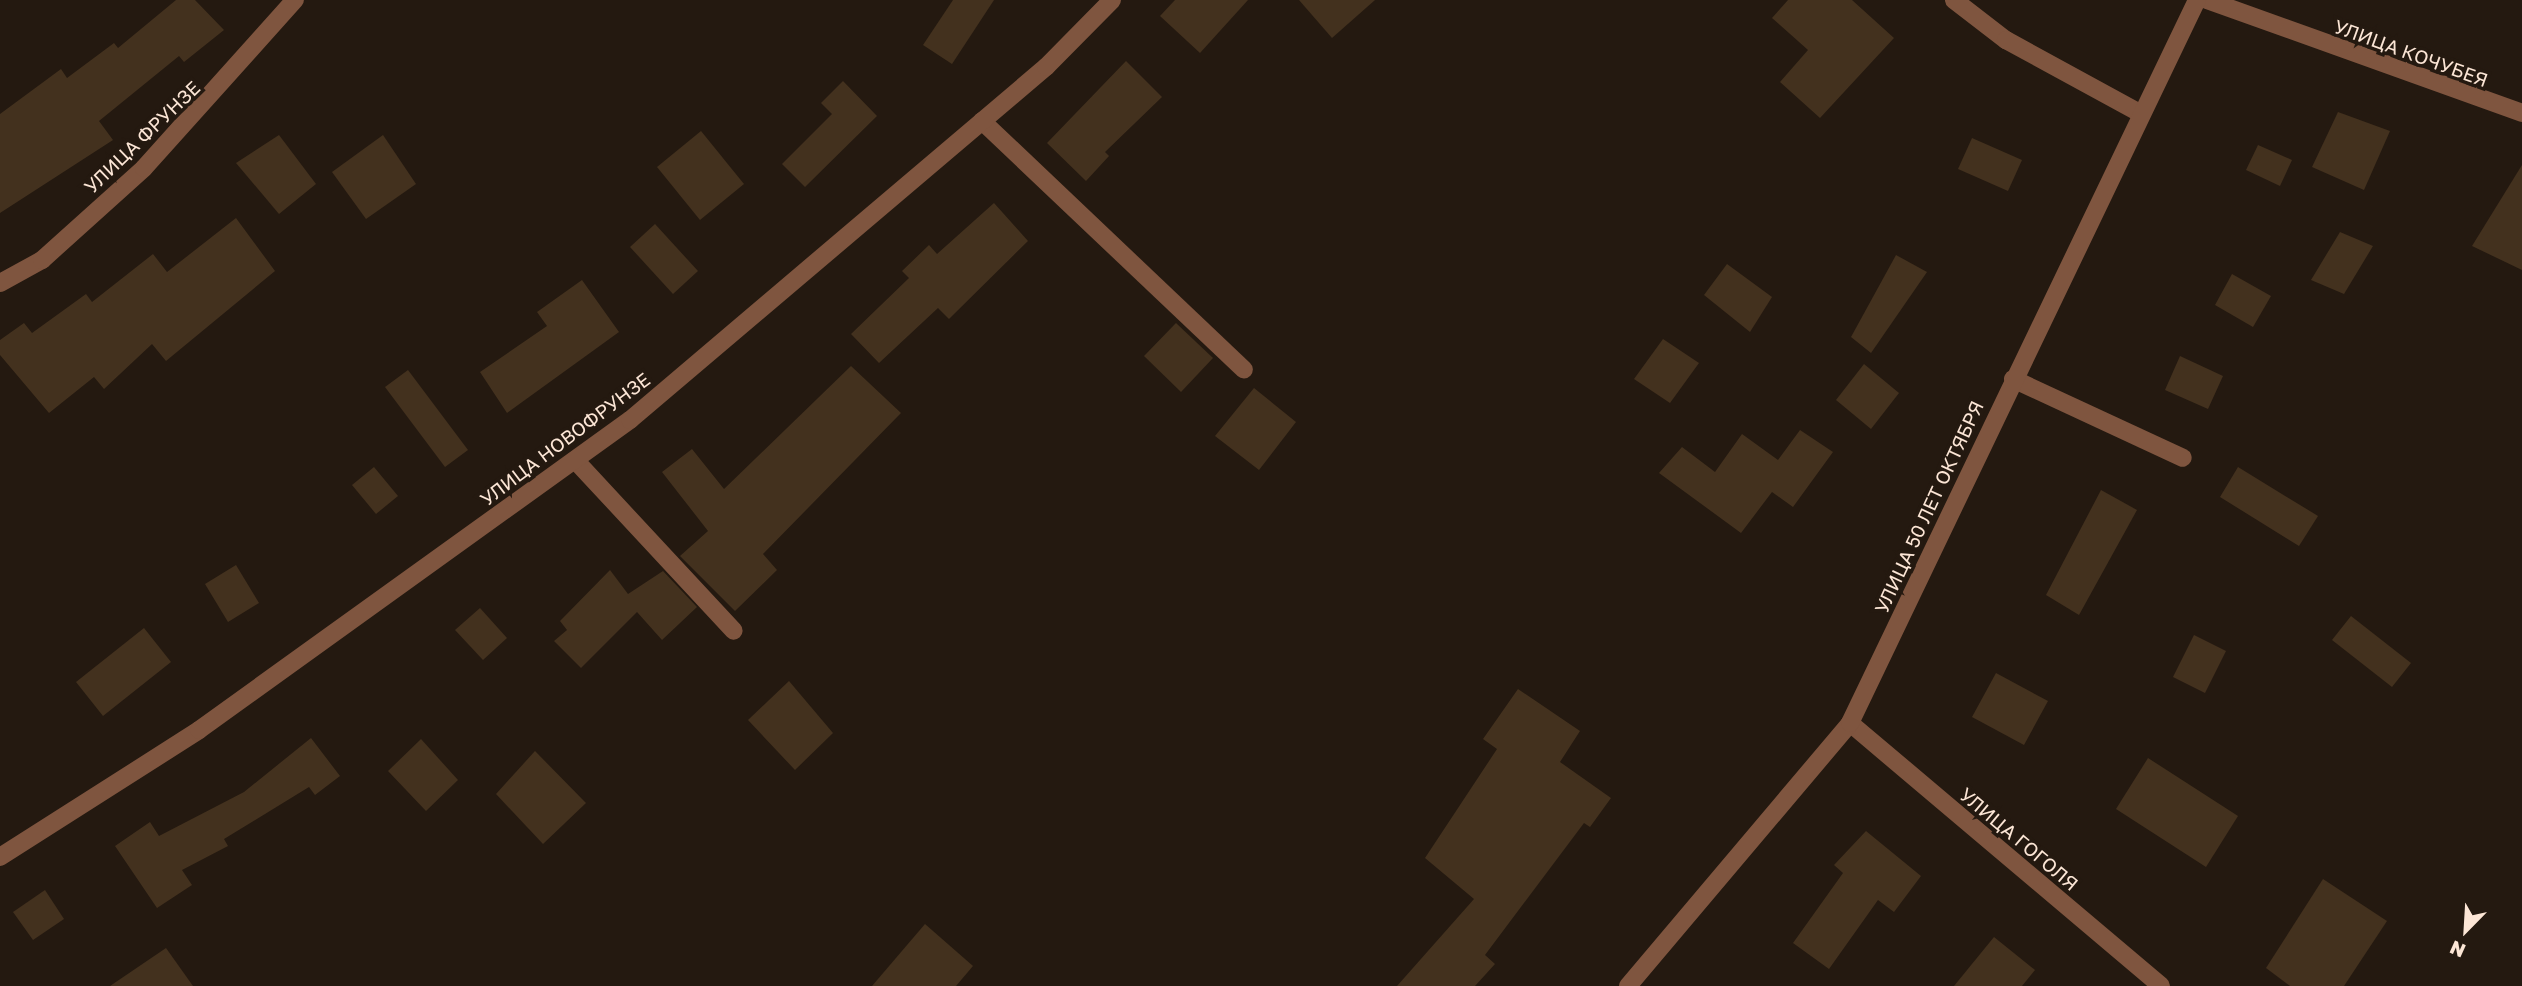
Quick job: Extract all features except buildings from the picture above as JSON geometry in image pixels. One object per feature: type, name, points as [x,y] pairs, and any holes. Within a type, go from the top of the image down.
[{"type":"street","name":"УЛИЦА ФРУНЗЕ","points":[[0,283],[43,260],[144,167],[295,0]]},
{"type":"street","name":"УЛИЦА НОВОФРУНЗЕ","points":[[0,857],[199,730],[630,421],[982,121],[1112,0]]},
{"type":"street","points":[[1954,0],[2006,40],[2138,112]]},
{"type":"street","name":"УЛИЦА 50 ЛЕТ ОКТЯБРЯ","points":[[1628,986],[1850,723],[2138,112],[2197,0]]},
{"type":"street","name":"УЛИЦА КОЧУБЕЯ","points":[[2207,0],[2522,113]]},
{"type":"street","points":[[982,121],[1244,370]]},
{"type":"street","points":[[2013,379],[2183,458]]},
{"type":"street","points":[[575,460],[734,631]]},
{"type":"street","name":"УЛИЦА ГОГОЛЯ","points":[[1850,723],[2161,986]]}]
